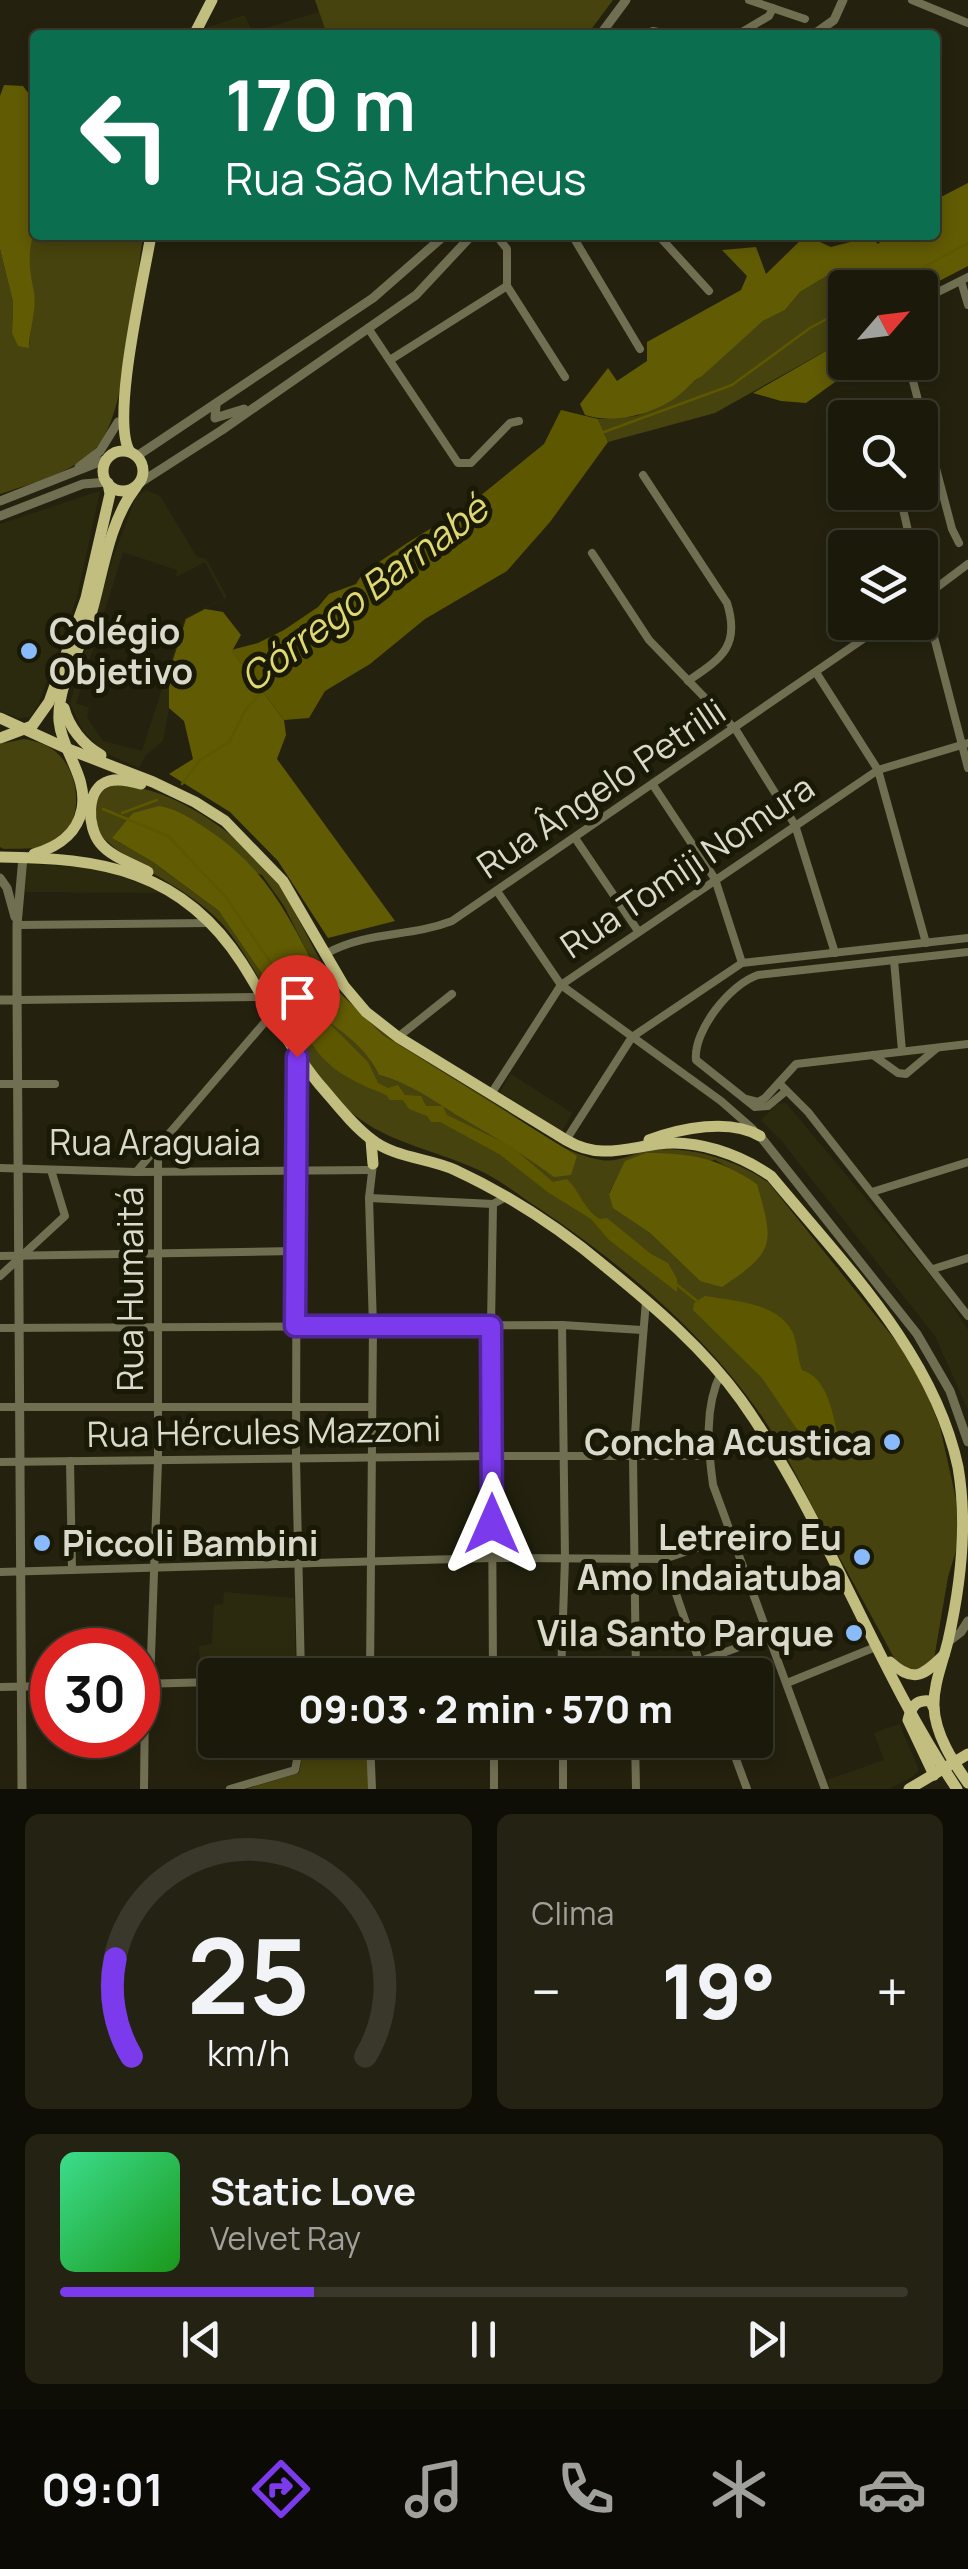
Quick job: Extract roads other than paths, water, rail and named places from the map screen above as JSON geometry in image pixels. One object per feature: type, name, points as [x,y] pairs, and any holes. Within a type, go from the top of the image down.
[{"type":"main road","points":[[197,30],[212,0]]},
{"type":"main road","points":[[0,738],[39,720],[73,639],[110,494],[104,466],[124,399],[150,240]]},
{"type":"main road","points":[[24,857],[58,844],[69,836],[78,821],[82,792],[59,714],[66,680],[89,622],[122,508],[143,470],[122,434],[124,399]]},
{"type":"main road","points":[[109,457],[133,454]]},
{"type":"main road","points":[[107,483],[118,490],[137,485]]},
{"type":"main road","points":[[66,680],[64,708],[72,726],[92,750],[125,771]]},
{"type":"main road","points":[[2,720],[169,789],[225,822],[262,856],[300,907],[356,1001],[398,1037],[566,1140],[594,1152],[660,1144],[691,1145],[726,1152],[771,1176],[902,1338],[938,1406],[960,1478],[964,1540],[934,1708],[955,1776]]},
{"type":"main road","points":[[68,750],[72,726]]},
{"type":"main road","points":[[169,789],[156,790],[125,780],[105,782],[93,798],[90,816],[102,847],[145,870],[210,923],[240,960],[297,1057],[371,1140],[450,1168],[506,1197],[589,1253],[646,1300],[721,1373],[770,1446],[910,1712],[955,1776]]},
{"type":"main road","points":[[0,857],[96,862],[165,888]]},
{"type":"main road","points":[[627,1150],[688,1127],[742,1128],[760,1136]]},
{"type":"main road","points":[[371,1140],[372,1167]]},
{"type":"main road","points":[[372,1167],[391,1150]]},
{"type":"main road","points":[[881,1651],[903,1674],[912,1676],[928,1672],[946,1648]]},
{"type":"main road","points":[[910,1712],[924,1700],[934,1708]]},
{"type":"main road","points":[[936,1789],[955,1776],[968,1754]]},
{"type":"main road","points":[[908,1789],[955,1776]]},
{"type":"street","points":[[604,30],[626,0]]},
{"type":"street","points":[[748,0],[804,19]]},
{"type":"street","points":[[820,30],[834,20],[843,0]]},
{"type":"street","points":[[912,0],[968,23]]},
{"type":"street","points":[[745,30],[769,16],[774,8]]},
{"type":"street","points":[[133,454],[217,403],[373,298],[439,240]]},
{"type":"street","points":[[137,485],[416,295],[467,240]]},
{"type":"street","points":[[500,240],[507,249],[507,286],[564,378]]},
{"type":"street","points":[[575,240],[640,348]]},
{"type":"street","points":[[663,240],[709,291]]},
{"type":"street","points":[[938,292],[964,279],[968,306]]},
{"type":"street","points":[[390,360],[507,286]]},
{"type":"street","points":[[368,328],[458,463],[471,462],[510,423],[519,421]]},
{"type":"street","points":[[913,380],[952,529],[959,542]]},
{"type":"street","points":[[217,403],[216,418],[251,406]]},
{"type":"street","points":[[65,478],[100,451],[118,422]]},
{"type":"street","points":[[0,502],[109,457]]},
{"type":"street","points":[[644,476],[732,617],[722,658],[688,681]]},
{"type":"street","points":[[0,516],[84,484],[107,483]]},
{"type":"street","points":[[592,553],[649,640],[736,730],[795,825],[835,953]]},
{"type":"street","points":[[938,586],[968,564]]},
{"type":"street","name":"Rua Ângelo Petrilli","points":[[325,954],[362,938],[452,922],[863,640]]},
{"type":"street","points":[[935,640],[963,729],[968,768]]},
{"type":"street","points":[[817,674],[878,770],[926,943]]},
{"type":"street","name":"Rua Tomiji Nomura","points":[[491,1094],[561,985],[878,770],[965,744]]},
{"type":"street","points":[[654,785],[715,879],[742,964]]},
{"type":"street","points":[[576,838],[638,931]]},
{"type":"street","points":[[22,1789],[17,925],[24,857]]},
{"type":"street","points":[[0,878],[17,925]]},
{"type":"street","points":[[497,890],[561,985],[721,1101],[760,1136],[917,1334],[950,1391],[968,1442]]},
{"type":"street","points":[[17,925],[210,923]]},
{"type":"street","points":[[566,1140],[632,1037],[742,964],[968,938]]},
{"type":"street","points":[[786,1091],[762,1108],[700,1067],[695,1053],[722,999],[732,988],[758,975],[968,952]]},
{"type":"street","points":[[894,960],[902,1051]]},
{"type":"street","points":[[398,1037],[452,994]]},
{"type":"street","points":[[0,1000],[262,997]]},
{"type":"street","points":[[136,1172],[271,1015]]},
{"type":"street","points":[[742,1098],[758,1102],[796,1064],[968,1044]]},
{"type":"street","points":[[873,1055],[898,1074],[906,1074],[938,1048]]},
{"type":"street","points":[[297,1057],[294,1170],[301,1658]]},
{"type":"street","points":[[778,1083],[808,1112],[968,1316]]},
{"type":"street","points":[[0,1084],[55,1084]]},
{"type":"street","name":"Rua Humaitá","points":[[152,1628],[158,1461],[158,1148]]},
{"type":"street","points":[[872,1192],[968,1162]]},
{"type":"street","points":[[370,1658],[372,1167]]},
{"type":"street","name":"Rua Araguaia","points":[[0,1168],[158,1172],[372,1167]]},
{"type":"street","points":[[0,1276],[66,1216],[51,1170]]},
{"type":"street","points":[[369,1198],[493,1204],[506,1197]]},
{"type":"street","points":[[493,1204],[493,1658]]},
{"type":"street","points":[[0,1256],[295,1251]]},
{"type":"street","points":[[933,1269],[968,1258]]},
{"type":"street","points":[[636,1658],[632,1457],[646,1300]]},
{"type":"street","points":[[0,1328],[562,1325],[642,1330]]},
{"type":"street","points":[[562,1325],[562,1658]]},
{"type":"street","points":[[721,1373],[710,1394],[709,1456],[713,1485],[825,1789]]},
{"type":"street","points":[[0,1407],[372,1407]]},
{"type":"street","name":"Rua Hércules Mazzoni","points":[[0,1462],[709,1456]]},
{"type":"street","points":[[70,1461],[72,1570]]},
{"type":"street","points":[[0,1572],[492,1558],[664,1559],[732,1536]]},
{"type":"street","points":[[664,1559],[699,1658]]},
{"type":"street","points":[[946,1648],[968,1620]]},
{"type":"street","points":[[711,1658],[769,1636]]},
{"type":"street","points":[[788,1684],[881,1651]]},
{"type":"street","points":[[160,1684],[198,1683]]},
{"type":"street","points":[[0,1687],[30,1686]]},
{"type":"street","name":"Rua Humaitá","points":[[144,1758],[144,1789]]},
{"type":"street","points":[[230,1789],[295,1770],[298,1758]]},
{"type":"street","points":[[371,1758],[372,1789]]},
{"type":"street","points":[[494,1758],[494,1789]]},
{"type":"street","points":[[562,1758],[562,1789]]},
{"type":"street","points":[[636,1758],[636,1789]]},
{"type":"street","points":[[736,1758],[747,1789]]},
{"type":"water","points":[[561,410],[598,419],[608,442],[550,522],[507,571],[425,619],[370,664],[325,691],[309,718],[284,720],[231,650],[284,630],[318,607],[329,594],[356,584],[363,573],[469,505],[544,444]]},
{"type":"water","points":[[306,1008],[326,1020],[368,1062],[378,1083],[388,1088],[398,1085],[405,1095],[421,1096],[426,1106],[443,1106],[447,1115],[511,1146],[553,1182],[567,1179],[595,1216],[607,1218],[668,1263],[677,1279],[677,1292],[609,1240],[591,1219],[549,1193],[499,1154],[440,1122],[431,1122],[427,1116],[409,1109],[403,1100],[390,1100],[331,1066],[296,1015]]},
{"type":"water","points":[[705,1296],[753,1304],[785,1321],[794,1336],[802,1370],[824,1389],[839,1439],[821,1452],[807,1444],[762,1378],[693,1310],[694,1303]]},
{"type":"waterway","name":"Córrego Barnabé","points":[[918,270],[968,243]]},
{"type":"waterway","name":"Córrego Barnabé","points":[[604,432],[732,385],[828,318]]},
{"type":"waterway","name":"Córrego Barnabé","points":[[182,784],[200,760],[229,742],[246,709],[263,691]]},
{"type":"waterway","name":"Córrego Barnabé","points":[[122,813],[157,800]]},
{"type":"waterway","points":[[103,809],[168,836],[225,896],[302,1008]]},
{"type":"waterway","points":[[676,1284],[697,1301]]},
{"type":"place","name":"Colégio Objetivo","points":[[29,651]]},
{"type":"place","name":"Concha Acustica","points":[[892,1442]]},
{"type":"place","name":"Piccoli Bambini","points":[[42,1543]]},
{"type":"place","name":"Letreiro Eu Amo Indaiatuba","points":[[862,1557]]},
{"type":"place","name":"Vila Santo Parque","points":[[854,1633]]}]
